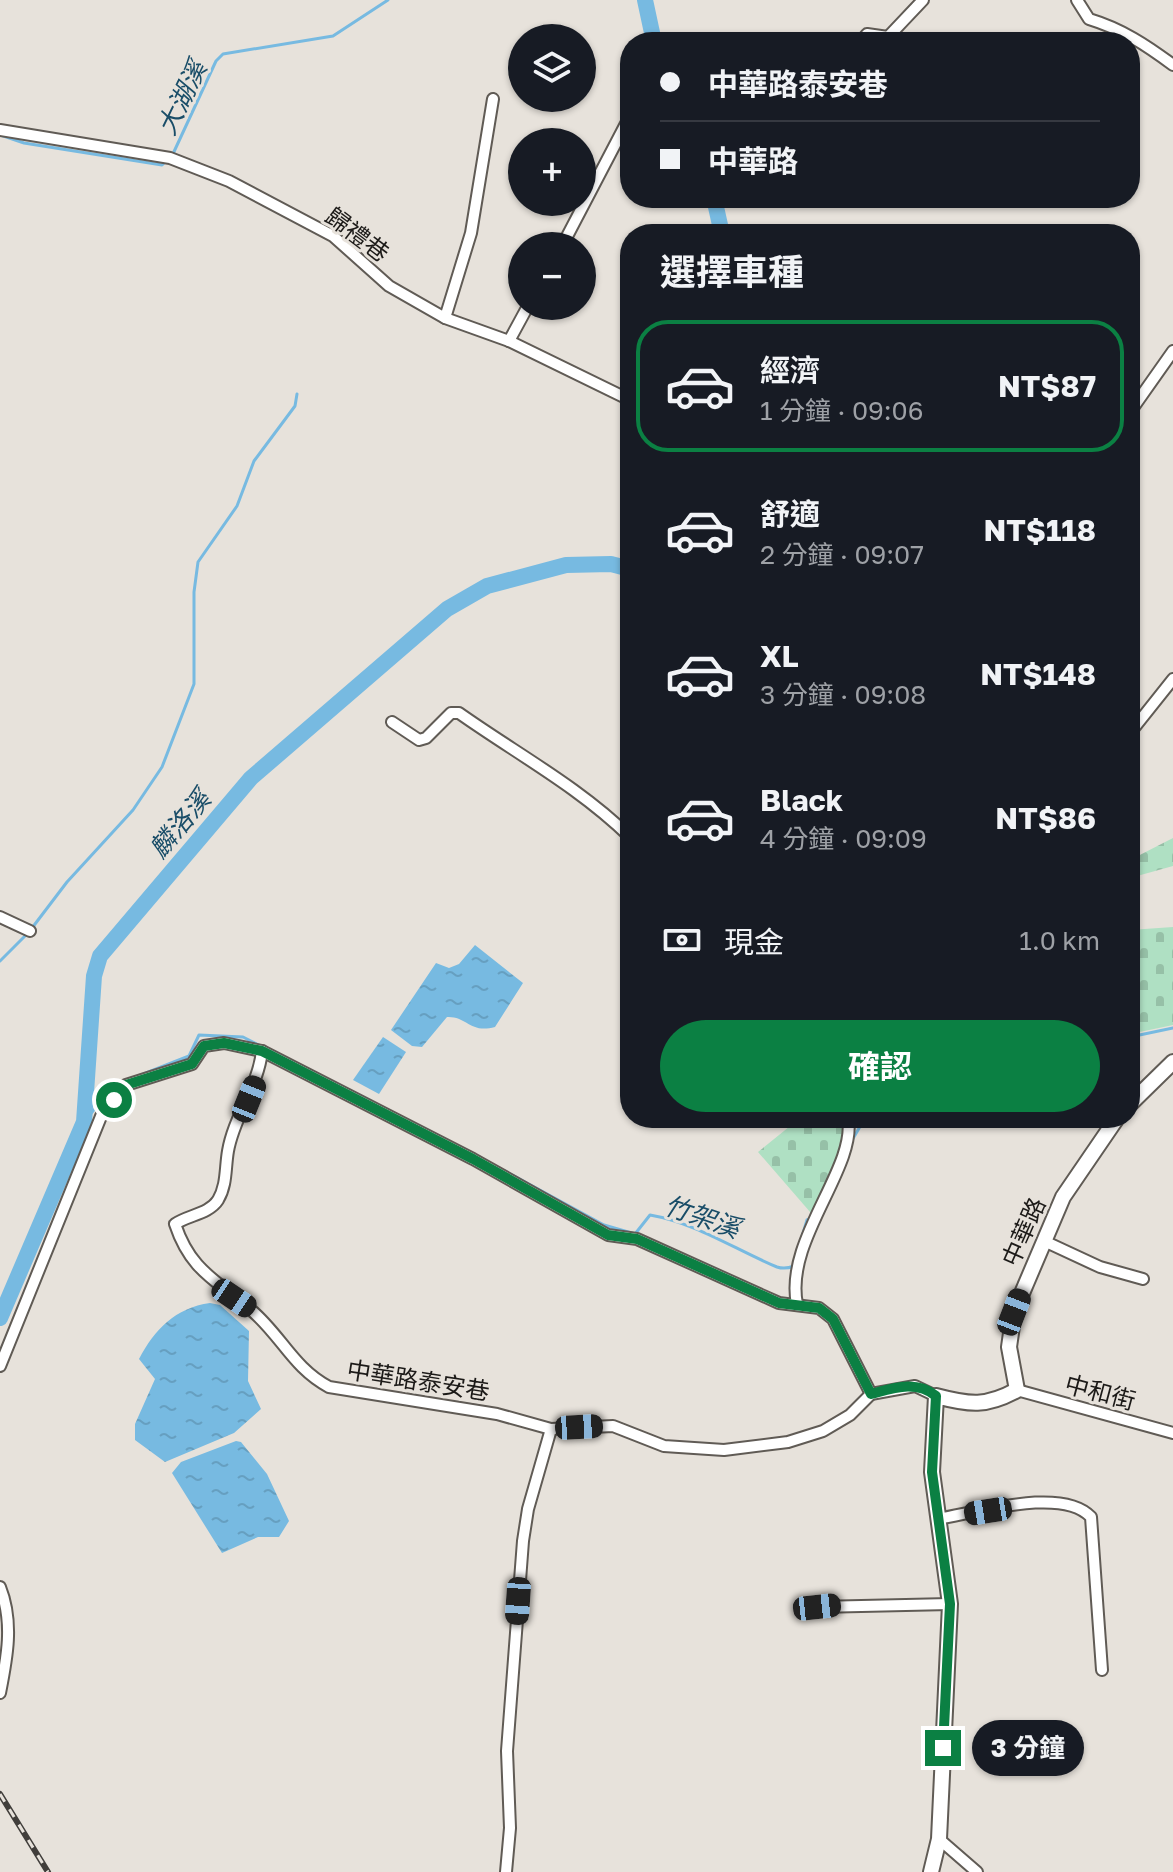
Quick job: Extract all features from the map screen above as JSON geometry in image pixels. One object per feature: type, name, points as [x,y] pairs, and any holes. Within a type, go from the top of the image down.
[{"type":"street","points":[[893,32],[923,0]]},
{"type":"street","points":[[1077,0],[1089,19],[1125,32]]},
{"type":"street","points":[[1140,40],[1173,65]]},
{"type":"street","points":[[445,318],[471,233],[493,99]]},
{"type":"street","name":"歸禮巷","points":[[0,130],[170,158],[229,181],[333,236],[389,286],[445,318],[509,341],[620,395]]},
{"type":"street","points":[[569,232],[620,135]]},
{"type":"street","points":[[509,341],[520,320]]},
{"type":"street","points":[[1140,398],[1173,351]]},
{"type":"street","points":[[1140,720],[1173,679]]},
{"type":"street","points":[[392,722],[419,740],[426,738],[451,713],[459,713],[519,755],[588,797],[620,827]]},
{"type":"street","points":[[0,917],[30,931]]},
{"type":"street","points":[[0,1366],[102,1114],[126,1085],[192,1064],[204,1046],[224,1043],[262,1051],[473,1159],[608,1235],[637,1239],[779,1303],[819,1308],[833,1319],[871,1394],[915,1386],[961,1403],[993,1403],[1017,1390]]},
{"type":"street","name":"中華路泰安巷","points":[[262,1051],[259,1073],[228,1150],[227,1173],[217,1201],[206,1211],[189,1215],[175,1224],[183,1248],[216,1285],[252,1310],[308,1376],[329,1387],[497,1414],[551,1429],[613,1426],[664,1446],[724,1450],[788,1442],[823,1431],[850,1415],[871,1394]]},
{"type":"street","points":[[1140,1094],[1173,1062]]},
{"type":"street","points":[[797,1304],[795,1281],[814,1217],[848,1142],[848,1128]]},
{"type":"street","name":"中華路","points":[[1017,1390],[1009,1347],[1010,1326],[1069,1186],[1110,1128]]},
{"type":"street","points":[[1044,1241],[1100,1267],[1143,1279]]},
{"type":"street","name":"中和街","points":[[1017,1390],[1173,1433]]},
{"type":"street","points":[[931,1872],[939,1839],[950,1604],[932,1472],[936,1396]]},
{"type":"street","points":[[506,1872],[510,1840],[507,1751],[523,1541],[528,1509],[551,1429]]},
{"type":"street","points":[[937,1519],[1059,1500],[1085,1510],[1091,1517],[1102,1670]]},
{"type":"street","points":[[0,1587],[8,1624],[8,1652],[0,1693]]},
{"type":"street","points":[[817,1607],[950,1604]]},
{"type":"street","points":[[939,1839],[977,1872]]},
{"type":"green space","points":[[1173,838],[1173,866],[1140,875],[1140,855]]},
{"type":"green space","points":[[1173,927],[1173,1025],[1140,1032],[1140,929]]},
{"type":"green space","points":[[788,1128],[853,1128],[817,1220],[758,1152]]},
{"type":"water","points":[[475,945],[523,983],[495,1027],[474,1027],[454,1017],[447,1017],[422,1047],[412,1046],[391,1030],[436,963],[449,968],[459,964]]},
{"type":"water","points":[[383,1037],[406,1052],[379,1094],[353,1080]]},
{"type":"water","points":[[210,1303],[220,1305],[249,1331],[248,1381],[261,1409],[234,1433],[165,1462],[135,1440],[135,1424],[155,1379],[139,1359],[167,1322],[186,1310]]},
{"type":"water","points":[[236,1441],[241,1442],[267,1474],[289,1521],[279,1537],[258,1537],[222,1553],[172,1473],[181,1462]]},
{"type":"waterway","name":"大湖溪","points":[[172,156],[216,61],[223,54],[333,36],[388,0]]},
{"type":"waterway","name":"麟洛溪","points":[[645,0],[652,32]]},
{"type":"waterway","name":"大湖溪","points":[[0,135],[24,143],[162,165],[166,161]]},
{"type":"waterway","name":"麟洛溪","points":[[716,208],[720,224]]},
{"type":"waterway","points":[[32,928],[67,882],[133,810],[162,767],[194,684],[194,592],[198,562],[237,506],[254,461],[295,406],[297,394]]},
{"type":"waterway","name":"麟洛溪","points":[[0,1318],[84,1122],[94,976],[100,956],[251,778],[447,609],[487,586],[566,565],[620,566]]},
{"type":"waterway","points":[[0,961],[27,934]]},
{"type":"waterway","name":"竹架溪","points":[[1140,1035],[1173,1028]]},
{"type":"waterway","name":"竹架溪","points":[[84,1122],[113,1086],[189,1056],[199,1035],[243,1037],[399,1116]]},
{"type":"waterway","name":"竹架溪","points":[[851,1142],[859,1128]]},
{"type":"waterway","name":"竹架溪","points":[[505,1171],[604,1225],[635,1234],[650,1215],[699,1230],[777,1267],[794,1266]]},
{"type":"waterway","name":"竹架溪","points":[[801,1240],[807,1220],[814,1217]]},
{"type":"railway","points":[[0,1794],[48,1872]]},
{"type":"route","points":[[114,1100],[126,1085],[192,1064],[204,1046],[224,1043],[262,1051],[473,1159],[608,1235],[637,1239],[779,1303],[819,1308],[833,1319],[871,1394],[896,1387],[915,1386],[927,1389],[936,1396],[932,1472],[950,1604],[943,1748]]}]
